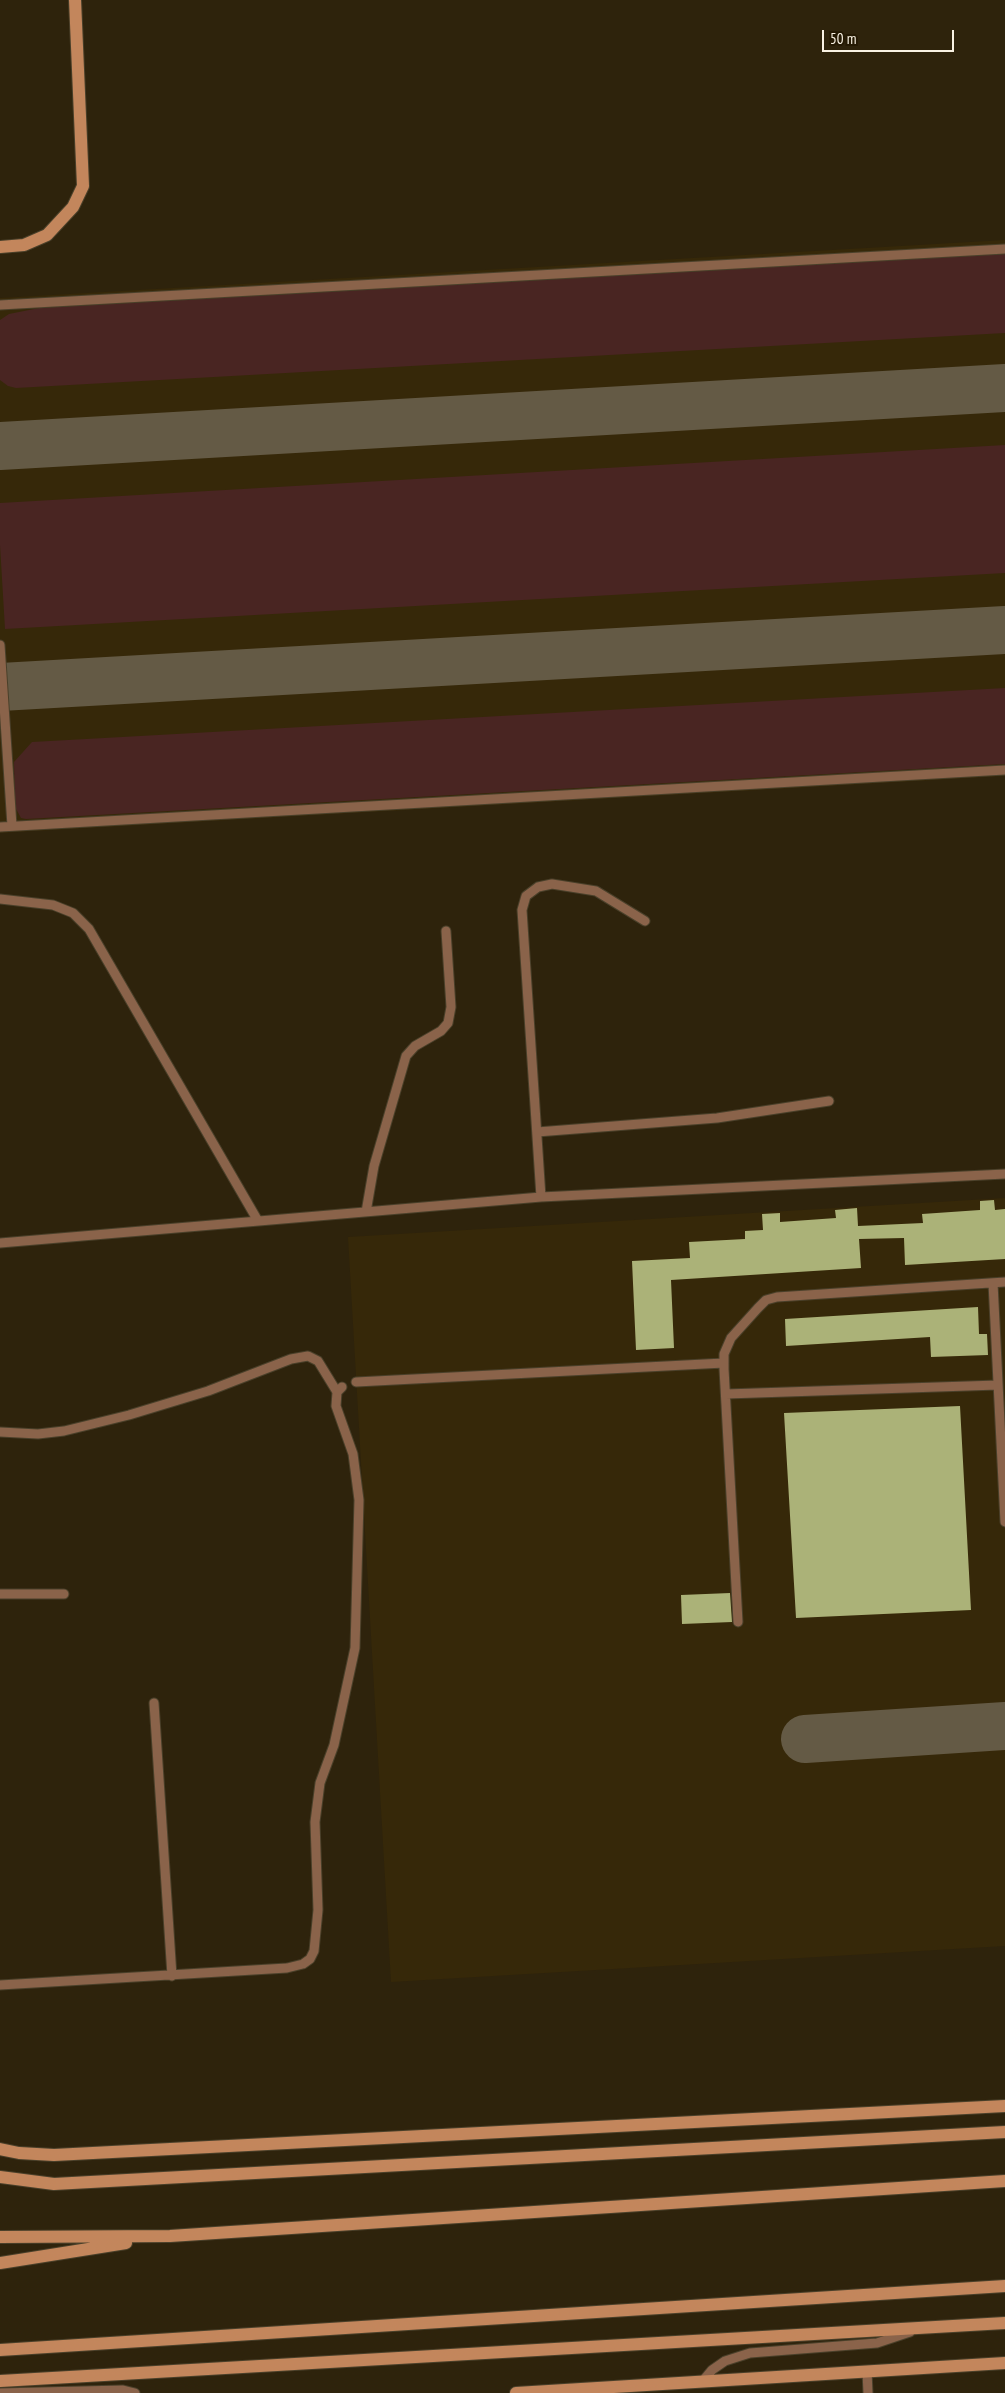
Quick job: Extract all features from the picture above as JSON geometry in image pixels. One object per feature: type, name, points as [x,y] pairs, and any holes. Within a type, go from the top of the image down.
[{"type":"main road","points":[[0,247],[24,245],[47,235],[73,207],[83,186],[75,0]]},
{"type":"main road","points":[[0,2149],[19,2153],[54,2155],[1005,2106]]},
{"type":"main road","points":[[0,2177],[54,2184],[1005,2132]]},
{"type":"main road","points":[[0,2237],[170,2236],[1005,2181]]},
{"type":"main road","points":[[0,2263],[170,2236]]},
{"type":"main road","points":[[0,2350],[1005,2286]]},
{"type":"main road","points":[[0,2381],[1005,2323]]},
{"type":"main road","points":[[516,2393],[1005,2363]]},
{"type":"lane","points":[[0,305],[1005,249]]},
{"type":"lane","points":[[0,645],[12,826]]},
{"type":"lane","points":[[0,827],[1005,770]]},
{"type":"lane","points":[[541,1197],[522,910],[526,896],[538,887],[552,884],[596,891],[644,921]]},
{"type":"lane","points":[[0,899],[53,905],[72,913],[89,929],[258,1221]]},
{"type":"lane","points":[[366,1212],[374,1166],[406,1056],[415,1046],[440,1031],[448,1023],[451,1007],[446,931]]},
{"type":"lane","points":[[537,1132],[717,1118],[830,1101]]},
{"type":"lane","points":[[0,1243],[541,1197],[1005,1174]]},
{"type":"lane","points":[[738,1622],[724,1363],[726,1346],[731,1338],[766,1300],[777,1297],[1005,1282]]},
{"type":"lane","points":[[993,1283],[1005,1522]]},
{"type":"lane","points":[[0,1432],[38,1434],[64,1431],[129,1415],[208,1391],[291,1359],[308,1356],[318,1361],[339,1390],[336,1406],[353,1454],[359,1500],[359,1558],[355,1648],[334,1745],[320,1783],[315,1822],[318,1910],[314,1951],[310,1959],[304,1964],[287,1968],[0,1985]]},
{"type":"lane","points":[[356,1382],[724,1363]]},
{"type":"lane","points":[[726,1394],[998,1385]]},
{"type":"lane","points":[[0,1594],[64,1594]]},
{"type":"lane","points":[[154,1702],[172,1976]]},
{"type":"lane","points":[[702,2382],[712,2370],[725,2361],[750,2353],[877,2343],[917,2329]]},
{"type":"lane","points":[[867,2371],[868,2393]]},
{"type":"lane","points":[[0,2393],[123,2390],[135,2393]]},
{"type":"shaded area","points":[[1005,240],[1005,776],[0,833],[0,298]]},
{"type":"shaded area","points":[[1005,254],[1005,333],[16,388],[8,386],[0,380],[0,320],[9,314],[39,308]]},
{"type":"shaded area","points":[[1005,445],[1005,573],[5,629],[0,545],[0,503]]},
{"type":"shaded area","points":[[1005,688],[1005,764],[26,819],[21,818],[15,807],[14,762],[32,742]]},
{"type":"shaded area","points":[[1005,1198],[1005,1946],[391,1982],[348,1237]]},
{"type":"building","points":[[994,1200],[995,1210],[1005,1209],[1005,1259],[905,1265],[904,1238],[859,1239],[861,1268],[671,1280],[674,1348],[636,1350],[632,1261],[690,1258],[689,1242],[745,1239],[745,1231],[763,1230],[762,1214],[780,1213],[780,1222],[836,1218],[835,1210],[857,1208],[858,1226],[923,1223],[922,1214],[980,1210],[980,1201]]},
{"type":"building","points":[[978,1307],[979,1334],[987,1334],[988,1355],[931,1357],[930,1337],[786,1346],[785,1319]]},
{"type":"building","points":[[960,1406],[971,1610],[796,1618],[784,1413]]},
{"type":"building","points":[[730,1593],[732,1622],[682,1624],[681,1595]]},
{"type":"taxiway","points":[[0,446],[1005,388]]},
{"type":"taxiway","points":[[0,687],[1005,630]]},
{"type":"taxiway","points":[[805,1739],[1005,1726]]}]
